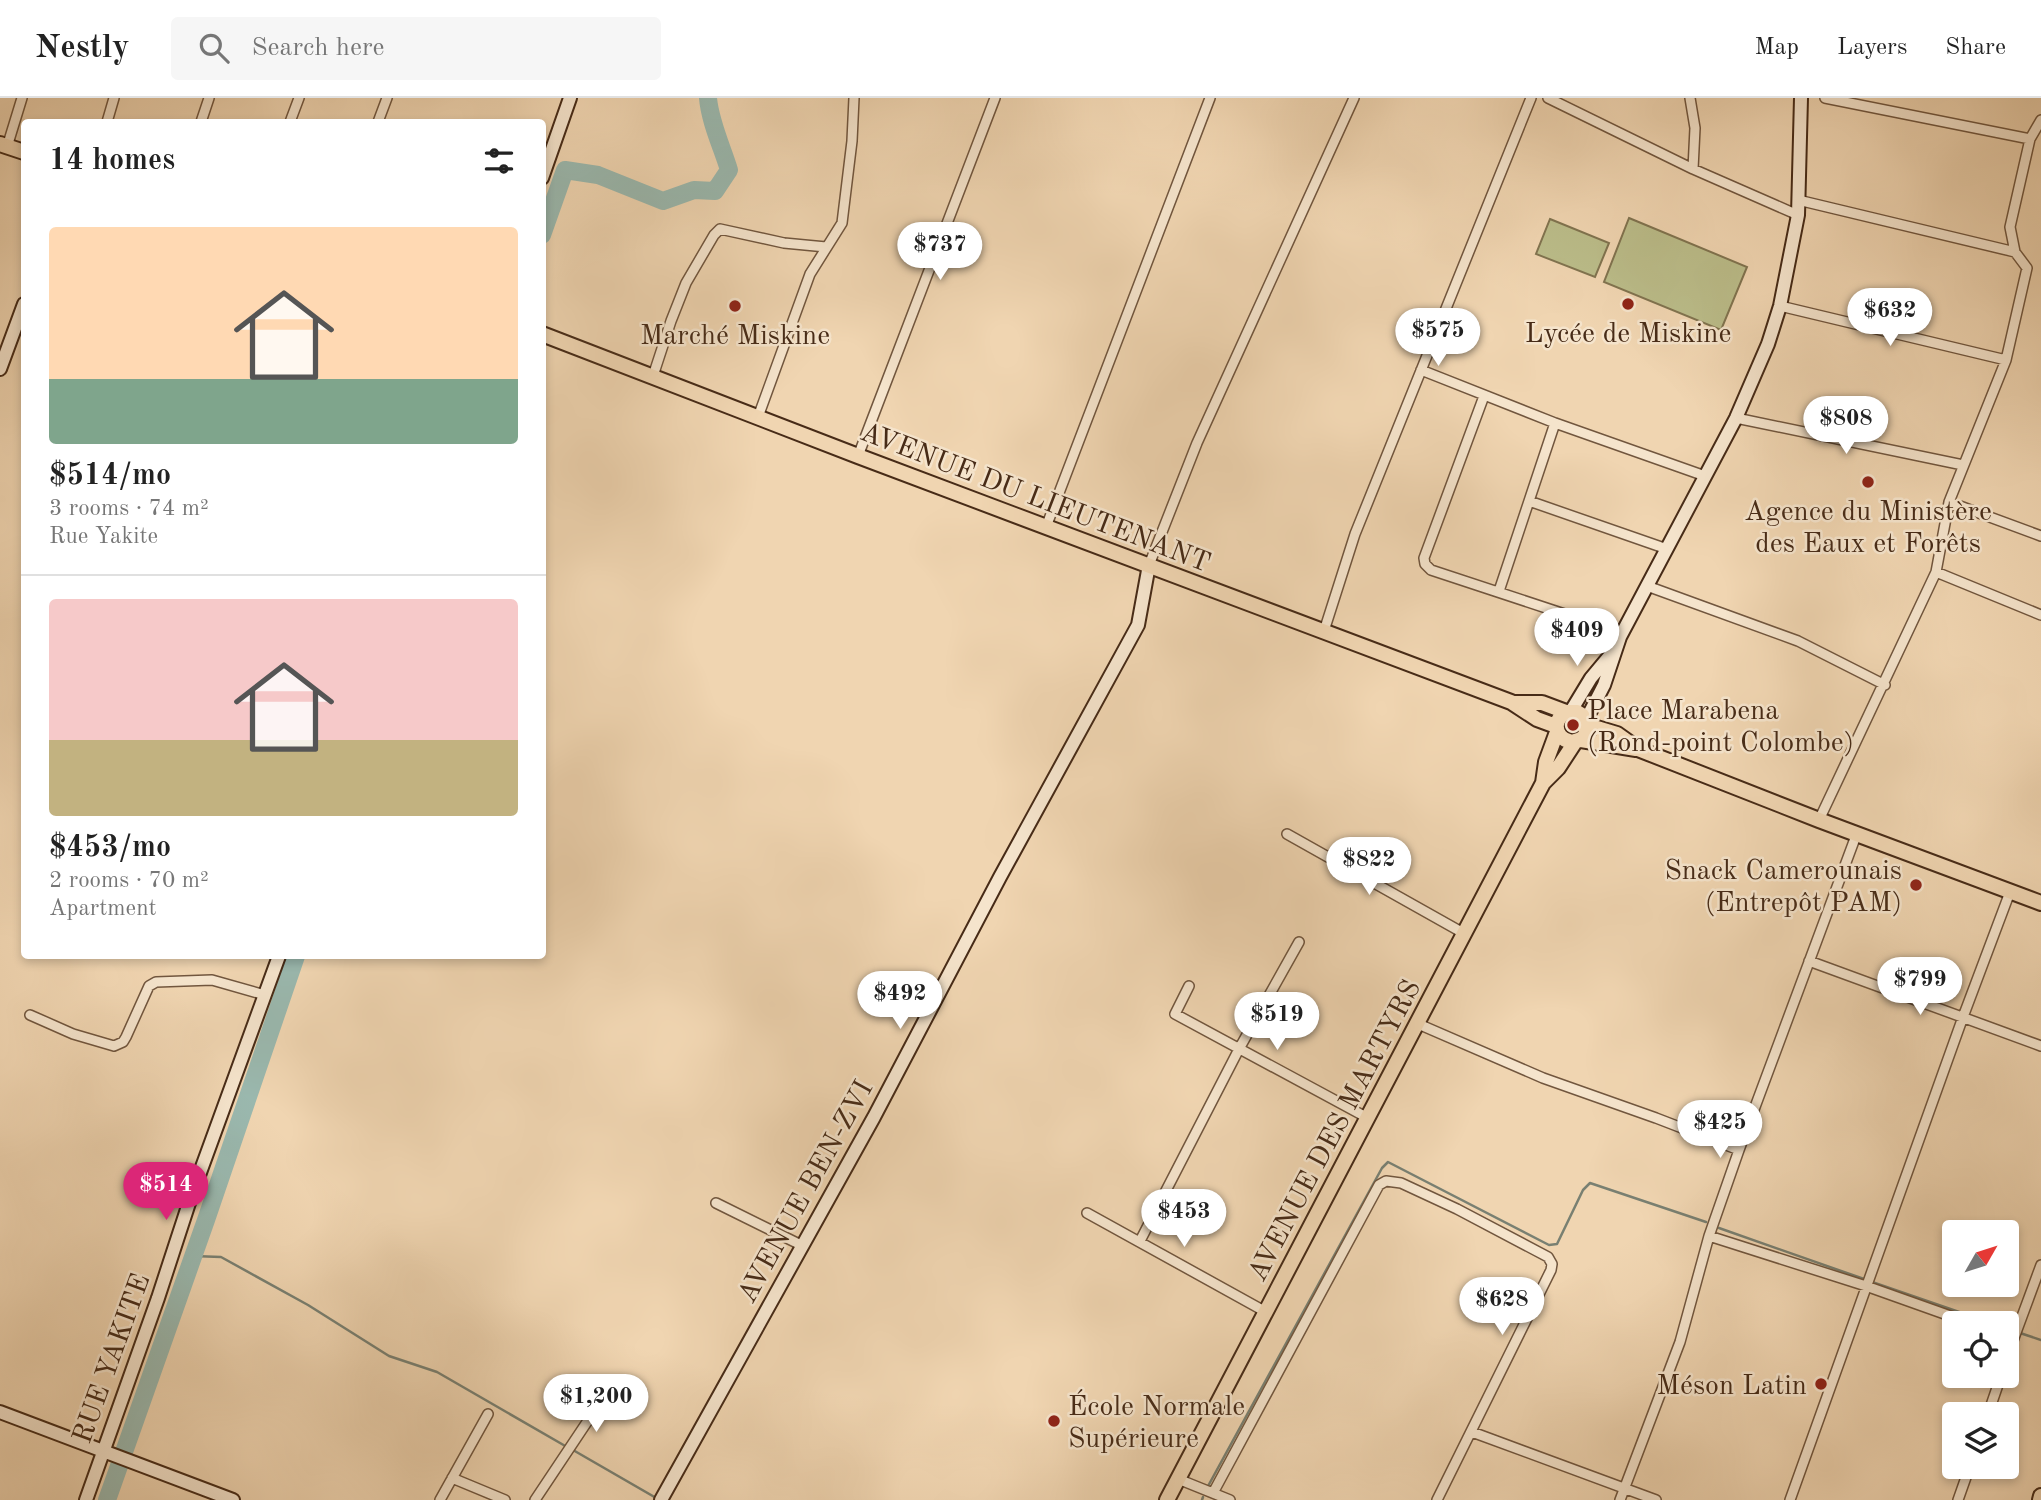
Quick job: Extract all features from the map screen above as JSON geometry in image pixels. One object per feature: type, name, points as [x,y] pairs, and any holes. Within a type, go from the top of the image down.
[{"type":"main road","points":[[546,167],[570,98]]},
{"type":"main road","points":[[1578,741],[1585,736],[1587,722],[1604,685],[1622,633],[1736,418],[1768,344],[1780,306],[1798,215],[1801,98]]},
{"type":"main road","points":[[3,146],[21,151]]},
{"type":"main road","points":[[0,369],[21,312]]},
{"type":"main road","name":"AVENUE DU LIEUTENANT","points":[[546,336],[1513,703],[1556,729]]},
{"type":"main road","name":"AVENUE BEN-ZVI","points":[[661,1500],[874,1117],[1000,877],[1138,625],[1149,565]]},
{"type":"main road","points":[[1615,648],[1569,711],[1561,715],[1556,729],[1568,742],[1638,749]]},
{"type":"main road","name":"AVENUE DU LIEUTENANT","points":[[1513,703],[1542,703],[1569,711]]},
{"type":"main road","points":[[1569,711],[1583,715],[1587,722],[1616,734],[1638,749],[2041,903]]},
{"type":"main road","name":"AVENUE DES MARTYRS","points":[[1543,783],[1556,729]]},
{"type":"main road","name":"AVENUE DES MARTYRS","points":[[1167,1500],[1543,783],[1578,741]]},
{"type":"main road","name":"RUE YAKITE","points":[[86,1500],[107,1452],[195,1187],[278,959]]},
{"type":"main road","points":[[0,1412],[226,1499]]},
{"type":"street","points":[[3,146],[23,98]]},
{"type":"street","points":[[108,119],[114,98]]},
{"type":"street","points":[[202,119],[209,98]]},
{"type":"street","points":[[291,119],[299,98]]},
{"type":"street","points":[[379,119],[387,98]]},
{"type":"street","points":[[758,417],[810,274],[842,223],[854,98]]},
{"type":"street","points":[[858,456],[995,98]]},
{"type":"street","points":[[1046,527],[1210,98]]},
{"type":"street","points":[[1149,565],[1197,443],[1354,98]]},
{"type":"street","points":[[1324,631],[1355,534],[1531,98]]},
{"type":"street","points":[[1548,98],[1693,169],[1798,215]]},
{"type":"street","points":[[1690,98],[1695,128],[1693,169]]},
{"type":"street","points":[[1825,98],[2030,139]]},
{"type":"street","points":[[1819,820],[1936,572],[1949,502],[2007,360],[2027,268],[2015,252],[2010,227],[2030,139],[2041,120]]},
{"type":"street","points":[[1798,201],[2015,252]]},
{"type":"street","points":[[653,376],[686,283],[720,229],[784,243],[826,247]]},
{"type":"street","points":[[1780,306],[2007,360]]},
{"type":"street","points":[[1421,370],[1555,423],[1705,476]]},
{"type":"street","points":[[1484,396],[1424,558],[1425,564],[1431,570],[1622,633]]},
{"type":"street","points":[[1736,418],[1963,465]]},
{"type":"street","points":[[1499,591],[1555,423]]},
{"type":"street","points":[[1529,501],[1667,550]]},
{"type":"street","points":[[1949,502],[2041,536]]},
{"type":"street","points":[[1936,572],[2041,615]]},
{"type":"street","points":[[1647,586],[1798,641],[1885,685]]},
{"type":"street","points":[[1287,834],[1465,934]]},
{"type":"street","points":[[1620,1500],[1679,1342],[1709,1236],[1739,1150],[1857,834]]},
{"type":"street","points":[[1790,1500],[1962,1017],[2010,892]]},
{"type":"street","points":[[1140,1241],[1239,1049],[1299,942]]},
{"type":"street","points":[[1809,961],[2041,1046]]},
{"type":"street","points":[[30,1015],[73,1034],[114,1046],[123,1042],[149,986],[156,982],[212,980],[265,995]]},
{"type":"street","points":[[1189,986],[1175,1014],[1366,1118]]},
{"type":"street","points":[[1416,1023],[1543,1078],[1739,1150]]},
{"type":"street","points":[[1213,1493],[1379,1185],[1386,1181],[1401,1183],[1457,1209],[1548,1257],[1552,1264],[1437,1500]]},
{"type":"street","points":[[716,1203],[801,1245]]},
{"type":"street","points":[[1087,1213],[1266,1311]]},
{"type":"street","points":[[1709,1236],[1942,1313]]},
{"type":"street","points":[[2019,1318],[2041,1265]]},
{"type":"street","points":[[535,1500],[599,1404]]},
{"type":"street","points":[[440,1500],[488,1414]]},
{"type":"street","points":[[1472,1432],[1656,1500]]},
{"type":"street","points":[[452,1478],[505,1500]]},
{"type":"street","points":[[1178,1479],[1230,1500]]},
{"type":"street","points":[[1958,1500],[1965,1479]]},
{"type":"green space","points":[[1629,218],[1747,267],[1721,330],[1604,282]]},
{"type":"green space","points":[[1550,219],[1609,243],[1595,277],[1536,254]]},
{"type":"waterway","points":[[546,224],[565,170],[598,175],[663,201],[694,190],[715,191],[729,170],[708,98]]},
{"type":"waterway","points":[[107,1500],[295,959]]},
{"type":"waterway","points":[[1207,1488],[1382,1168],[1388,1162],[1549,1245],[1557,1244],[1583,1190],[1590,1183],[1706,1222]]},
{"type":"waterway","points":[[1719,1228],[1864,1279]]},
{"type":"waterway","points":[[193,1256],[221,1257],[308,1305],[389,1356],[437,1372],[567,1447]]},
{"type":"waterway","points":[[1872,1282],[1956,1311]]},
{"type":"waterway","points":[[2020,1333],[2041,1340]]},
{"type":"waterway","points":[[573,1450],[658,1499]]},
{"type":"place","name":"Lycée de Miskine","points":[[1628,304]]},
{"type":"place","name":"Marché Miskine","points":[[735,306]]},
{"type":"place","name":"Agence du Ministère des Eaux et Forêts","points":[[1868,482]]},
{"type":"place","name":"Place Marabena (Rond-point Colombe)","points":[[1573,725]]},
{"type":"place","name":"Snack Camerounais (Entrepôt PAM)","points":[[1916,885]]},
{"type":"place","name":"Méson Latin","points":[[1821,1384]]},
{"type":"place","name":"École Normale Supérieure","points":[[1054,1421]]}]
